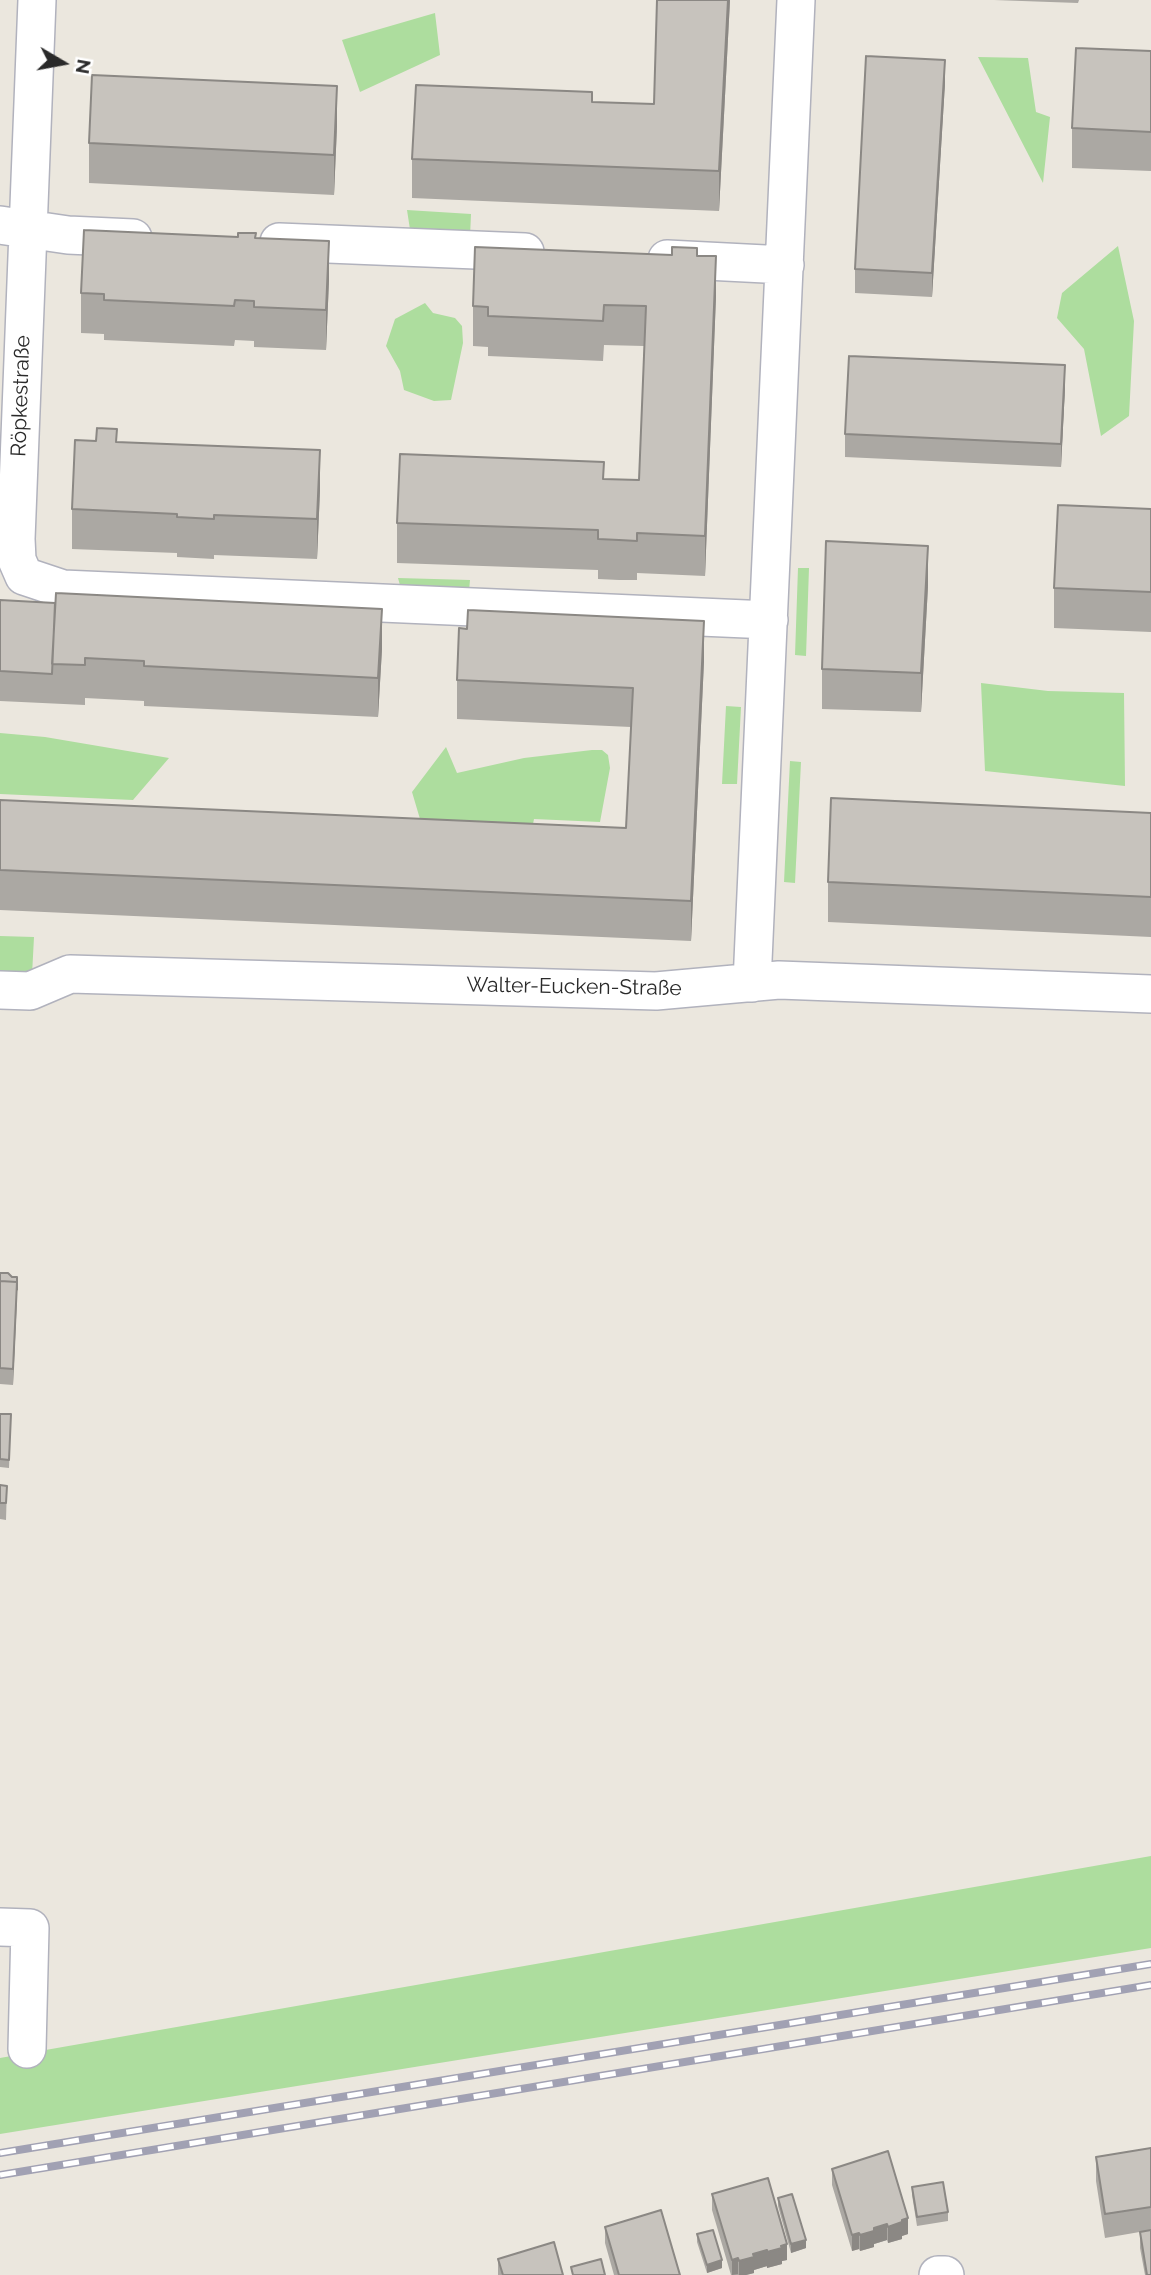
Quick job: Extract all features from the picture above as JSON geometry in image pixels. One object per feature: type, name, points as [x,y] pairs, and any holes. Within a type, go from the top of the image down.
[{"type":"street","name":"Röpkestraße","points":[[12,584],[16,560],[14,227],[37,0]]},
{"type":"street","points":[[752,983],[796,0]]},
{"type":"street","points":[[14,227],[68,235],[161,238]]},
{"type":"street","points":[[243,241],[561,254]]},
{"type":"street","points":[[631,257],[785,265]]},
{"type":"street","points":[[12,584],[63,589],[769,620]]},
{"type":"street","name":"Walter-Eucken-Straße","points":[[0,990],[30,991],[70,974],[656,991],[779,980],[1151,995]]},
{"type":"street","points":[[0,1927],[30,1928],[27,2049]]},
{"type":"street","points":[[938,2275],[945,2275]]},
{"type":"green space","points":[[435,13],[440,55],[360,92],[342,40]]},
{"type":"green space","points":[[978,57],[1028,58],[1036,112],[1050,117],[1043,183]]},
{"type":"green space","points":[[407,210],[471,214],[470,237],[411,236]]},
{"type":"green space","points":[[1118,246],[1134,321],[1129,416],[1101,436],[1084,349],[1057,318],[1062,293]]},
{"type":"green space","points":[[425,303],[433,313],[455,318],[462,326],[463,343],[451,400],[434,401],[404,390],[400,371],[386,346],[395,319]]},
{"type":"green space","points":[[798,568],[809,568],[806,656],[795,655]]},
{"type":"green space","points":[[398,578],[470,580],[469,591],[401,589]]},
{"type":"green space","points":[[981,683],[1048,691],[1124,693],[1125,786],[985,771]]},
{"type":"green space","points":[[726,706],[741,707],[737,784],[722,784]]},
{"type":"green space","points":[[0,733],[45,737],[169,758],[133,800],[0,794]]},
{"type":"green space","points":[[446,747],[457,773],[524,758],[602,750],[608,755],[610,768],[600,822],[534,819],[533,824],[420,819],[412,792]]},
{"type":"green space","points":[[790,761],[801,762],[795,883],[784,882]]},
{"type":"green space","points":[[0,936],[34,937],[32,975],[0,974]]},
{"type":"green space","points":[[1151,1856],[1151,1948],[0,2134],[0,2058]]},
{"type":"building","points":[[657,0],[728,0],[719,171],[412,159],[416,85],[592,92],[592,102],[654,104]]},
{"type":"building","points":[[1076,48],[1151,51],[1151,132],[1072,128]]},
{"type":"building","points":[[866,56],[945,60],[932,273],[855,269]]},
{"type":"building","points":[[92,75],[337,86],[334,155],[89,143]]},
{"type":"building","points":[[84,230],[238,237],[238,233],[256,233],[255,238],[329,241],[326,310],[254,307],[254,301],[235,300],[234,306],[104,300],[104,294],[81,293]]},
{"type":"building","points":[[475,247],[672,255],[672,247],[697,248],[697,256],[716,256],[705,536],[637,533],[637,541],[598,539],[598,530],[397,523],[400,454],[604,462],[603,479],[639,480],[646,306],[604,305],[603,321],[488,316],[488,307],[473,306]]},
{"type":"building","points":[[849,356],[1065,365],[1061,444],[845,434]]},
{"type":"building","points":[[97,428],[117,429],[116,442],[320,450],[317,519],[214,515],[214,519],[177,517],[177,514],[72,509],[75,440],[96,441]]},
{"type":"building","points":[[1058,505],[1151,509],[1151,592],[1054,588]]},
{"type":"building","points":[[826,541],[928,546],[921,673],[822,669]]},
{"type":"building","points":[[56,593],[382,609],[378,678],[144,666],[144,661],[85,658],[85,665],[52,664]]},
{"type":"building","points":[[0,600],[55,603],[52,674],[0,671]]},
{"type":"building","points":[[468,610],[704,621],[691,901],[0,870],[0,800],[626,828],[633,688],[457,680],[459,628],[467,629]]},
{"type":"building","points":[[831,798],[1151,813],[1151,897],[828,882]]},
{"type":"building","points":[[0,1273],[17,1277],[17,1282],[0,1281]]},
{"type":"building","points":[[0,1281],[17,1282],[13,1369],[0,1368]]},
{"type":"building","points":[[0,1414],[11,1414],[9,1460],[0,1459]]},
{"type":"building","points":[[0,1485],[7,1486],[6,1503],[0,1503]]},
{"type":"building","points":[[1151,2148],[1151,2207],[1105,2214],[1096,2157]]},
{"type":"building","points":[[888,2151],[908,2218],[888,2227],[887,2224],[874,2228],[874,2231],[852,2235],[832,2169]]},
{"type":"building","points":[[768,2178],[787,2244],[781,2246],[782,2248],[753,2254],[754,2257],[732,2260],[712,2194]]},
{"type":"building","points":[[943,2182],[948,2212],[917,2217],[912,2187]]},
{"type":"building","points":[[792,2194],[806,2240],[791,2244],[778,2198]]},
{"type":"building","points":[[661,2210],[680,2275],[619,2275],[605,2227]]},
{"type":"building","points":[[713,2230],[722,2260],[707,2265],[697,2234]]},
{"type":"building","points":[[1151,2230],[1151,2275],[1147,2275],[1140,2232]]},
{"type":"building","points":[[554,2242],[563,2275],[503,2275],[498,2259]]},
{"type":"building","points":[[601,2259],[605,2275],[573,2275],[571,2267]]},
{"type":"railway","points":[[0,2153],[1151,1964]]},
{"type":"railway","points":[[0,2175],[1151,1985]]}]
